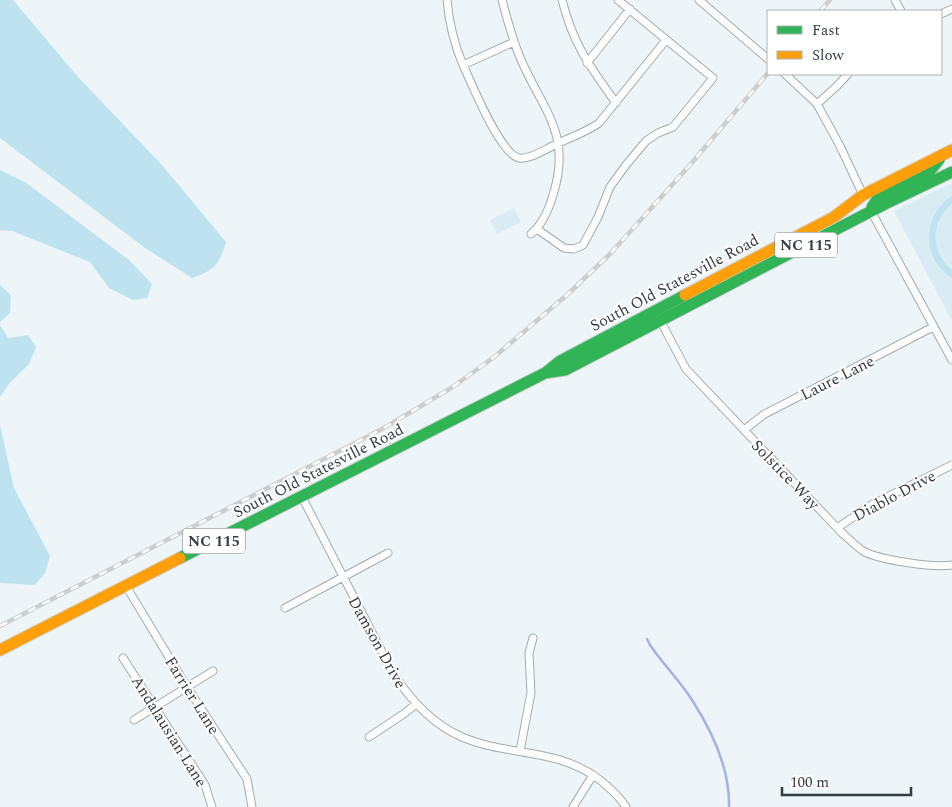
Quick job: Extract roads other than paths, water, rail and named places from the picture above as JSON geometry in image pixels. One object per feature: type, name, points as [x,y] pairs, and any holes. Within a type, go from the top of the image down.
[{"type":"main road","name":"South Old Statesville Road","points":[[0,650],[544,373],[560,361],[834,217],[863,195],[952,150]]},
{"type":"main road","points":[[871,211],[874,202],[878,198],[930,171],[941,156]]},
{"type":"main road","name":"South Old Statesville Road","points":[[544,373],[565,370],[871,211],[952,172]]},
{"type":"main road","points":[[770,264],[800,241],[860,208],[863,195]]},
{"type":"street","points":[[447,0],[448,18],[463,65],[500,142],[510,154],[520,159],[588,131],[599,123],[666,40]]},
{"type":"street","points":[[502,0],[519,56],[553,123],[559,143],[559,178],[550,207],[534,232],[564,248],[574,249],[583,245],[598,217],[610,188],[626,165],[646,141],[658,133],[673,127],[713,78],[618,0]]},
{"type":"street","points":[[562,0],[567,19],[588,63],[616,103]]},
{"type":"street","points":[[699,0],[767,58]]},
{"type":"street","points":[[588,63],[630,9]]},
{"type":"street","points":[[463,65],[514,42]]},
{"type":"street","points":[[786,75],[817,104],[840,146],[863,195]]},
{"type":"street","points":[[817,104],[847,75]]},
{"type":"street","points":[[871,211],[952,360]]},
{"type":"street","name":"Solstice Way","points":[[660,320],[686,369],[837,528],[864,551],[925,566],[952,565]]},
{"type":"street","name":"Laure Lane","points":[[744,430],[763,414],[933,327]]},
{"type":"street","name":"Diablo Drive","points":[[837,528],[873,504],[952,465]]},
{"type":"street","name":"Damson Drive","points":[[302,497],[393,673],[404,690],[430,718],[463,737],[490,746],[564,760],[593,775],[610,787],[626,807]]},
{"type":"street","points":[[285,608],[388,554]]},
{"type":"street","name":"Farrier Lane","points":[[126,586],[247,779],[252,807]]},
{"type":"street","points":[[520,751],[531,694],[529,653],[533,638]]},
{"type":"street","name":"Andalausian Lane","points":[[123,658],[205,785],[212,807]]},
{"type":"street","points":[[134,720],[213,671]]},
{"type":"street","points":[[370,737],[416,704]]},
{"type":"street","points":[[572,807],[593,775]]},
{"type":"waterway","points":[[647,639],[687,693],[713,738],[723,765],[729,793],[729,807]]},
{"type":"railway","points":[[821,10],[830,0]]},
{"type":"railway","points":[[0,626],[384,428],[451,388],[493,358],[568,294],[610,254],[690,165],[767,74]]}]
